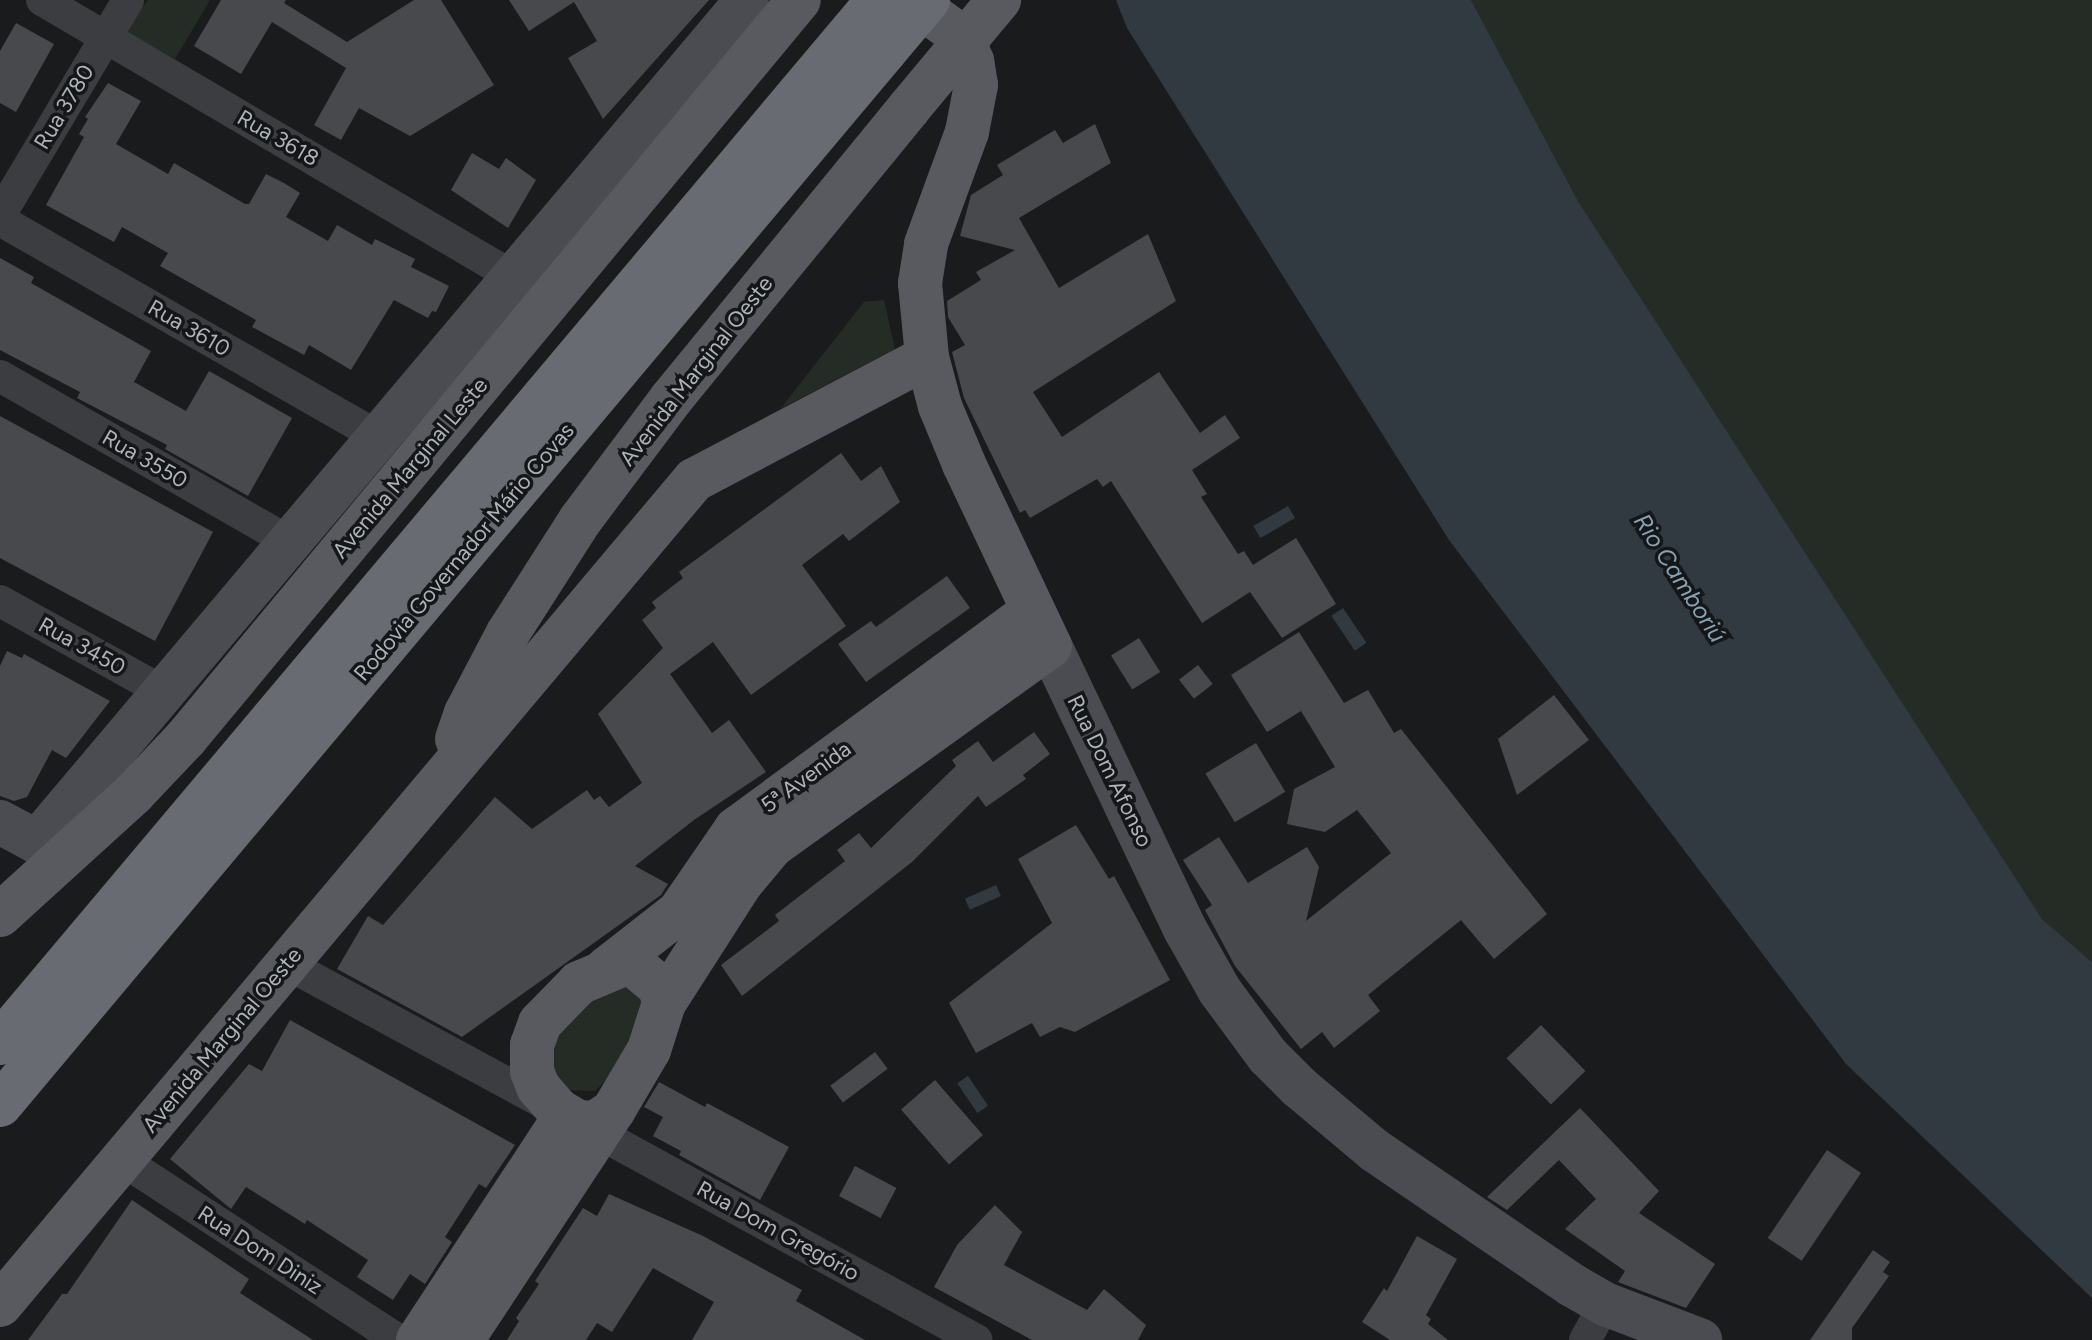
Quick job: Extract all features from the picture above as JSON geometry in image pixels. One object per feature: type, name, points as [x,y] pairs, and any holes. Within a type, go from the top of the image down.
[{"type":"highway","name":"Rodovia Governador Mário Covas","points":[[0,1043],[872,27],[928,0]]},
{"type":"highway","name":"Rodovia Governador Mário Covas","points":[[0,1105],[872,27]]},
{"type":"main road","name":"Avenida Marginal Leste","points":[[18,832],[164,692],[747,0]]},
{"type":"main road","name":"Avenida Marginal Leste","points":[[0,915],[134,793],[186,738],[799,0]]},
{"type":"main road","name":"Rua Dom Afonso","points":[[911,0],[962,37],[972,61],[976,85],[967,132],[926,244],[920,283],[927,357],[940,406],[1185,929],[1220,991],[1253,1039],[1299,1087],[1374,1150],[1572,1285],[1595,1322],[1700,1340]]},
{"type":"main road","name":"Avenida Marginal Oeste","points":[[445,775],[466,713],[508,633],[581,519],[671,399],[999,0]]},
{"type":"main road","name":"Avenida Marginal Oeste","points":[[0,1305],[694,480],[927,357]]},
{"type":"main road","name":"5ª Avenida","points":[[606,969],[679,912],[736,829],[1042,629]]},
{"type":"main road","name":"5ª Avenida","points":[[664,1003],[741,883],[772,846],[1042,629]]},
{"type":"main road","points":[[418,1340],[583,1118],[649,1050],[664,1003],[660,987],[636,967],[624,964],[606,969],[579,983],[540,1023],[532,1045],[532,1071],[538,1087],[583,1118]]},
{"type":"main road","points":[[462,1340],[583,1118]]},
{"type":"street","name":"Rua 3618","points":[[42,0],[514,277]]},
{"type":"street","name":"Rua 3780","points":[[0,218],[128,0]]},
{"type":"street","name":"Rua 3610","points":[[0,218],[379,437]]},
{"type":"street","name":"Rua 3550","points":[[0,376],[290,542]]},
{"type":"street","name":"Rua 3450","points":[[0,601],[164,692]]},
{"type":"street","name":"Rua Dom Gregório","points":[[287,964],[583,1118],[977,1340]]},
{"type":"street","name":"Rua Dom Diniz","points":[[122,1160],[398,1340]]},
{"type":"shaded area","points":[[148,0],[210,0],[175,59],[125,31]]},
{"type":"shaded area","points":[[1471,0],[2092,0],[2092,962],[2042,919],[1578,201]]},
{"type":"shaded area","points":[[884,300],[895,349],[780,409],[864,302]]},
{"type":"shaded area","points":[[621,981],[649,1003],[611,1075],[595,1091],[564,1090],[540,1057],[544,1035]]},
{"type":"water","name":"Rio Camboriú","points":[[1116,0],[1471,0],[1578,201],[2042,919],[2092,962],[2092,1298],[1846,1064],[1449,540],[1127,28]]},
{"type":"water","points":[[1288,506],[1295,518],[1260,538],[1253,526]]},
{"type":"water","points":[[1343,608],[1366,643],[1355,651],[1331,616]]},
{"type":"water","points":[[996,885],[1001,896],[970,910],[965,899]]},
{"type":"water","points":[[968,1076],[988,1106],[977,1113],[957,1083]]},
{"type":"building","points":[[221,0],[286,0],[284,3],[347,42],[414,0],[441,0],[494,85],[410,136],[359,108],[341,140],[314,125],[346,68],[272,22],[241,74],[194,46]]},
{"type":"building","points":[[509,0],[709,0],[603,119],[568,58],[597,41],[574,2],[529,31]]},
{"type":"building","points":[[16,23],[54,44],[16,112],[0,103],[0,51]]},
{"type":"building","points":[[108,83],[141,101],[116,144],[168,174],[174,163],[245,204],[249,204],[266,174],[284,183],[300,193],[286,217],[328,241],[337,225],[372,245],[375,239],[415,259],[411,267],[449,286],[436,312],[432,311],[428,318],[394,300],[351,370],[309,345],[304,355],[252,327],[256,320],[160,266],[168,253],[122,227],[114,242],[46,205],[84,137],[79,134],[88,119],[85,117]]},
{"type":"building","points":[[1095,124],[1111,163],[1019,218],[1059,288],[1148,234],[1176,301],[1033,392],[1062,437],[1159,372],[1200,433],[1225,415],[1240,438],[1192,470],[1207,494],[1201,497],[1238,554],[1244,551],[1253,565],[1296,538],[1336,604],[1282,638],[1250,592],[1202,623],[1111,481],[1103,487],[1097,479],[1030,518],[1025,510],[1020,513],[964,398],[952,352],[965,345],[948,317],[947,301],[981,280],[976,272],[1015,250],[960,236],[971,195],[1003,175],[997,165],[1055,130],[1063,143]]},
{"type":"building","points":[[472,153],[499,169],[506,158],[536,180],[508,228],[451,190]]},
{"type":"building","points":[[0,258],[34,277],[31,283],[151,351],[134,382],[186,411],[209,371],[292,418],[248,496],[165,449],[167,445],[77,398],[80,392],[0,350]]},
{"type":"building","points":[[0,416],[213,532],[155,641],[0,558]]},
{"type":"building","points":[[841,453],[861,481],[881,466],[900,502],[849,541],[843,534],[802,565],[846,626],[751,695],[713,642],[670,674],[712,733],[729,720],[766,772],[694,820],[635,866],[668,884],[661,895],[462,1037],[337,969],[368,916],[383,925],[495,797],[532,829],[587,790],[594,800],[600,796],[609,807],[642,783],[598,714],[663,648],[642,620],[656,608],[652,602],[683,578],[679,572]]},
{"type":"building","points":[[947,576],[970,608],[866,682],[838,644],[871,621],[876,627]]},
{"type":"building","points":[[1299,632],[1344,703],[1368,690],[1394,733],[1401,729],[1547,914],[1494,959],[1461,920],[1368,995],[1380,1011],[1334,1048],[1322,1032],[1301,1049],[1235,966],[1205,910],[1212,905],[1183,860],[1219,837],[1248,883],[1307,847],[1319,867],[1306,921],[1391,853],[1357,810],[1325,832],[1287,824],[1294,789],[1335,767],[1301,711],[1267,732],[1231,675]]},
{"type":"building","points":[[1139,638],[1160,672],[1132,689],[1111,655]]},
{"type":"building","points":[[7,651],[22,658],[24,654],[110,701],[66,758],[52,750],[27,797],[14,801],[0,796],[0,666]]},
{"type":"building","points":[[1198,665],[1213,684],[1194,699],[1179,680]]},
{"type":"building","points":[[1554,695],[1589,740],[1517,795],[1498,739]]},
{"type":"building","points":[[1034,732],[1050,754],[1023,775],[1026,779],[986,807],[978,796],[912,862],[742,996],[721,965],[779,921],[775,915],[845,861],[837,850],[859,833],[871,848],[956,766],[952,760],[978,741],[993,762]]},
{"type":"building","points":[[1256,743],[1285,792],[1235,822],[1205,773]]},
{"type":"building","points":[[1076,825],[1109,879],[1114,876],[1170,980],[1075,1032],[1060,1027],[1040,1037],[1032,1023],[976,1053],[949,1003],[1052,923],[1018,859]]},
{"type":"building","points":[[290,1020],[515,1145],[486,1188],[479,1184],[445,1237],[452,1242],[425,1284],[410,1274],[393,1300],[357,1277],[368,1260],[307,1220],[305,1224],[246,1187],[231,1209],[170,1159],[249,1064],[262,1071]]},
{"type":"building","points":[[1541,1025],[1585,1071],[1551,1104],[1506,1058]]},
{"type":"building","points":[[875,1052],[888,1069],[843,1102],[830,1086]]},
{"type":"building","points":[[935,1080],[983,1135],[949,1165],[901,1110]]},
{"type":"building","points":[[659,1082],[705,1107],[707,1103],[789,1147],[760,1200],[679,1155],[681,1151],[653,1136],[663,1117],[644,1107]]},
{"type":"building","points":[[1580,1108],[1659,1191],[1639,1213],[1715,1264],[1686,1308],[1618,1282],[1625,1271],[1565,1229],[1596,1199],[1559,1160],[1507,1210],[1487,1197]]},
{"type":"building","points":[[1827,1150],[1861,1173],[1802,1261],[1768,1238]]},
{"type":"building","points":[[855,1166],[896,1188],[881,1218],[839,1196]]},
{"type":"building","points":[[609,1194],[703,1236],[802,1290],[796,1301],[865,1340],[692,1340],[714,1302],[653,1268],[612,1332],[597,1323],[586,1340],[507,1340],[519,1321],[516,1318],[539,1284],[535,1281],[583,1208],[597,1216]]},
{"type":"building","points":[[132,1200],[249,1279],[240,1293],[313,1340],[28,1340],[62,1294],[67,1294]]},
{"type":"building","points":[[995,1205],[1022,1232],[1004,1265],[1087,1310],[1104,1289],[1146,1325],[1138,1340],[1032,1340],[934,1287],[957,1245]]},
{"type":"building","points":[[1417,1236],[1457,1259],[1426,1315],[1431,1319],[1428,1324],[1448,1340],[1390,1340],[1362,1322],[1384,1288],[1387,1291]]},
{"type":"building","points":[[1873,1250],[1890,1262],[1883,1272],[1889,1276],[1852,1328],[1852,1340],[1810,1340]]}]
